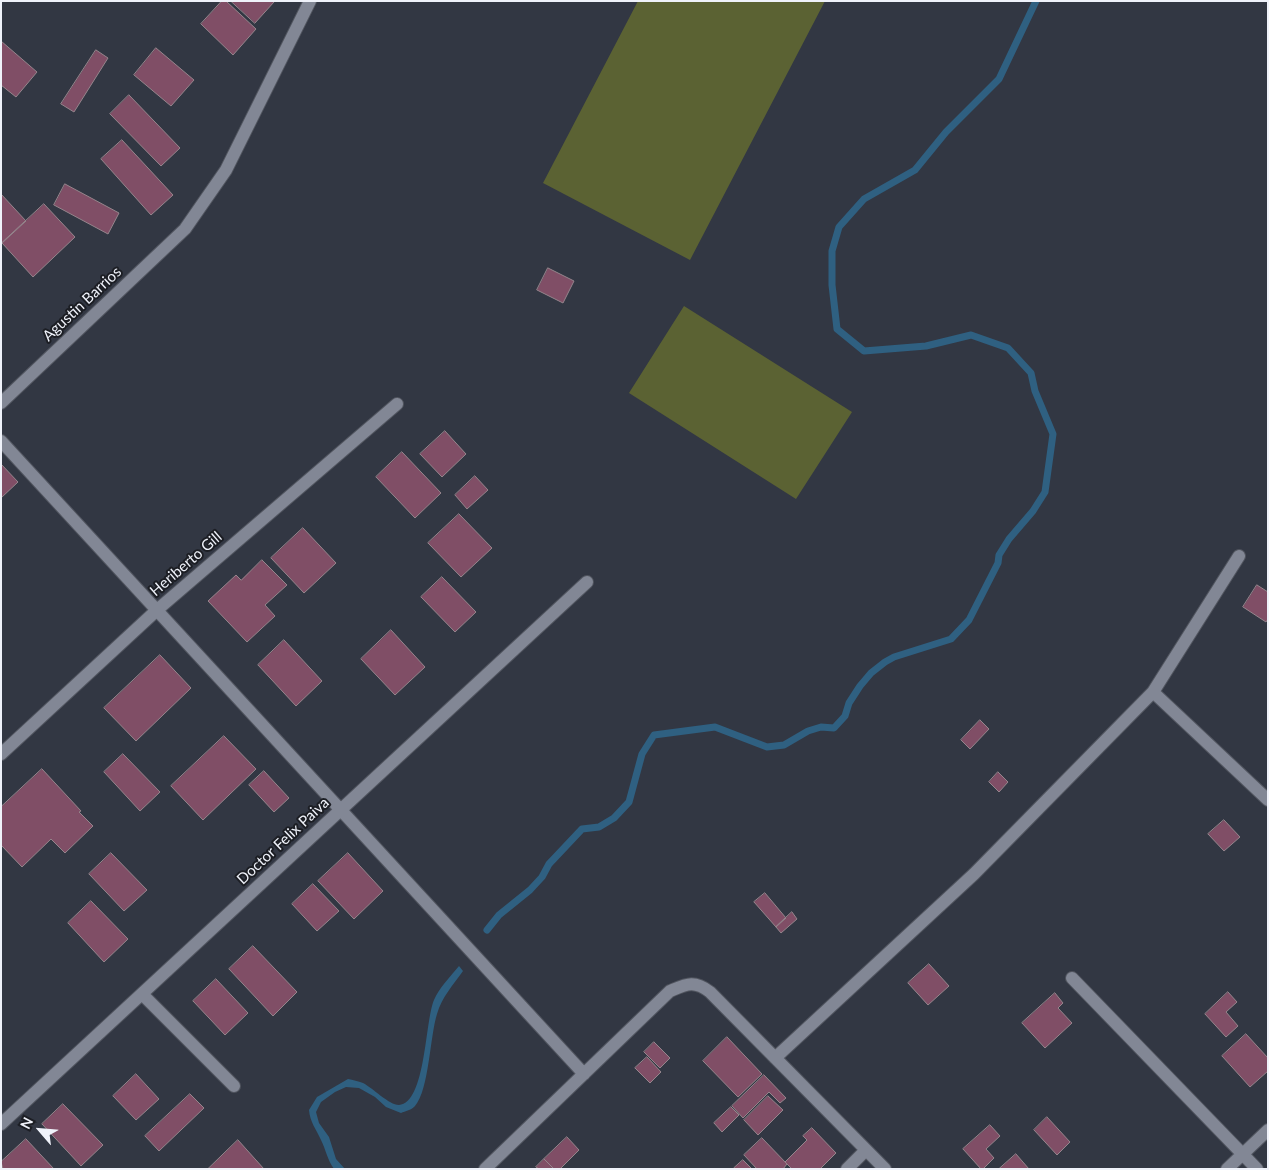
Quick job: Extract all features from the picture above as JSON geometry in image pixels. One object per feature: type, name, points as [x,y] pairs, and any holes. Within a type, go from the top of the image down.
[{"type":"street","name":"Agustin Barrios","points":[[1,403],[185,229],[226,170],[310,1]]},
{"type":"street","name":"Heriberto Gill","points":[[1,754],[157,610],[397,404]]},
{"type":"street","points":[[1,441],[584,1074]]},
{"type":"street","points":[[775,1058],[974,874],[1152,692],[1238,556]]},
{"type":"street","name":"Doctor Felix Paiva","points":[[1,1124],[587,582]]},
{"type":"street","points":[[1152,692],[1268,800]]},
{"type":"street","points":[[1072,978],[1257,1169]]},
{"type":"street","points":[[484,1169],[670,991],[687,984],[700,984],[710,992],[885,1169]]},
{"type":"street","points":[[142,994],[234,1086]]},
{"type":"street","points":[[1227,1169],[1268,1130]]},
{"type":"street","points":[[847,1169],[866,1150]]},
{"type":"green space","points":[[638,1],[825,1],[690,260],[543,183]]},
{"type":"green space","points":[[684,306],[852,412],[796,499],[629,393]]},
{"type":"water","points":[[459,966],[463,971],[445,997],[437,1014],[426,1076],[420,1098],[414,1107],[401,1113],[386,1107],[375,1097],[359,1088],[346,1087],[321,1102],[316,1112],[319,1123],[329,1137],[336,1159],[345,1169],[334,1169],[312,1122],[309,1110],[317,1097],[348,1079],[363,1083],[395,1104],[399,1105],[408,1101],[415,1091],[420,1076],[434,1000]]},
{"type":"building","points":[[222,1],[226,1],[256,29],[233,55],[201,24]]},
{"type":"building","points":[[231,1],[274,1],[274,2],[255,23]]},
{"type":"building","points":[[1,41],[37,72],[16,97],[1,85]]},
{"type":"building","points":[[156,48],[194,80],[171,106],[134,75]]},
{"type":"building","points":[[96,50],[108,58],[74,112],[61,104]]},
{"type":"building","points":[[129,95],[180,148],[161,166],[110,114]]},
{"type":"building","points":[[122,140],[173,195],[151,215],[101,159]]},
{"type":"building","points":[[65,184],[119,213],[108,234],[54,205]]},
{"type":"building","points":[[1,194],[26,221],[1,244]]},
{"type":"building","points":[[44,204],[75,237],[33,277],[2,243]]},
{"type":"building","points":[[548,268],[574,281],[563,303],[537,290]]},
{"type":"building","points":[[445,431],[466,454],[442,477],[420,454]]},
{"type":"building","points":[[402,452],[441,493],[415,518],[376,477]]},
{"type":"building","points":[[1,464],[18,482],[1,498]]},
{"type":"building","points":[[475,476],[488,490],[467,509],[455,495]]},
{"type":"building","points":[[459,514],[492,548],[461,577],[428,543]]},
{"type":"building","points":[[303,528],[336,563],[304,593],[271,558]]},
{"type":"building","points":[[262,560],[287,585],[265,605],[275,616],[247,642],[208,601],[236,575],[241,580]]},
{"type":"building","points":[[442,577],[476,612],[455,632],[421,597]]},
{"type":"building","points":[[1257,585],[1268,592],[1268,619],[1266,622],[1243,607]]},
{"type":"building","points":[[391,630],[425,667],[395,695],[361,659]]},
{"type":"building","points":[[284,640],[322,681],[296,706],[258,665]]},
{"type":"building","points":[[160,655],[191,688],[136,741],[104,708]]},
{"type":"building","points":[[980,720],[989,729],[970,749],[961,740]]},
{"type":"building","points":[[224,736],[256,769],[203,820],[171,786]]},
{"type":"building","points":[[123,754],[160,792],[140,811],[104,772]]},
{"type":"building","points":[[42,769],[93,826],[65,853],[51,839],[22,867],[1,845],[1,807]]},
{"type":"building","points":[[264,771],[289,798],[274,812],[249,785]]},
{"type":"building","points":[[998,772],[1008,782],[999,792],[989,782]]},
{"type":"building","points":[[1224,820],[1240,837],[1224,851],[1208,834]]},
{"type":"building","points":[[111,853],[147,890],[124,911],[89,874]]},
{"type":"building","points":[[348,853],[383,891],[354,919],[318,881]]},
{"type":"building","points":[[313,884],[339,911],[317,931],[292,904]]},
{"type":"building","points":[[765,893],[786,918],[776,927],[754,902]]},
{"type":"building","points":[[91,901],[128,939],[104,962],[68,923]]},
{"type":"building","points":[[792,912],[797,919],[781,933],[776,927]]},
{"type":"building","points":[[253,946],[297,992],[273,1016],[229,969]]},
{"type":"building","points":[[929,964],[949,986],[928,1005],[908,983]]},
{"type":"building","points":[[216,979],[248,1013],[225,1035],[193,1001]]},
{"type":"building","points":[[1228,992],[1237,1002],[1226,1012],[1238,1026],[1226,1037],[1205,1014]]},
{"type":"building","points":[[1055,993],[1063,1003],[1058,1008],[1072,1023],[1045,1048],[1022,1023]]},
{"type":"building","points":[[1246,1034],[1268,1058],[1268,1071],[1250,1087],[1222,1056]]},
{"type":"building","points":[[727,1037],[762,1074],[738,1097],[703,1061]]},
{"type":"building","points":[[654,1042],[670,1058],[660,1068],[644,1052]]},
{"type":"building","points":[[647,1057],[661,1072],[650,1083],[635,1068]]},
{"type":"building","points":[[136,1074],[159,1099],[136,1120],[113,1096]]},
{"type":"building","points":[[764,1075],[786,1098],[780,1103],[769,1092],[743,1118],[732,1106]]},
{"type":"building","points":[[190,1094],[204,1108],[159,1151],[145,1136]]},
{"type":"building","points":[[768,1096],[783,1110],[758,1135],[744,1120]]},
{"type":"building","points":[[63,1104],[103,1145],[81,1166],[42,1124]]},
{"type":"building","points":[[731,1107],[739,1115],[722,1132],[714,1123]]},
{"type":"building","points":[[1047,1117],[1070,1142],[1057,1155],[1034,1130]]},
{"type":"building","points":[[990,1125],[1000,1136],[986,1149],[994,1158],[981,1169],[963,1149]]},
{"type":"building","points":[[812,1128],[836,1153],[820,1169],[792,1169],[785,1162],[807,1140],[803,1136]]},
{"type":"building","points":[[567,1137],[579,1150],[560,1169],[554,1169],[544,1159]]},
{"type":"building","points":[[762,1138],[787,1164],[783,1169],[757,1169],[744,1155]]},
{"type":"building","points":[[26,1139],[54,1169],[3,1169],[1,1162]]},
{"type":"building","points":[[238,1140],[264,1169],[208,1169]]},
{"type":"building","points":[[1016,1154],[1029,1169],[999,1169]]},
{"type":"building","points":[[544,1159],[554,1169],[539,1169],[536,1167]]},
{"type":"building","points":[[743,1160],[752,1169],[734,1169],[734,1168]]},
{"type":"waterway","points":[[487,930],[499,915],[530,890],[542,877],[549,864],[582,829],[599,827],[614,818],[629,802],[642,754],[654,735],[715,727],[767,747],[784,745],[808,731],[821,727],[834,728],[845,716],[849,703],[860,686],[871,673],[885,662],[894,657],[951,639],[969,620],[998,563],[999,555],[1009,539],[1033,511],[1045,492],[1053,434],[1035,391],[1031,373],[1008,348],[971,335],[926,346],[864,351],[837,329],[832,285],[832,251],[839,227],[864,199],[915,170],[946,132],[999,79],[1036,1]]}]
